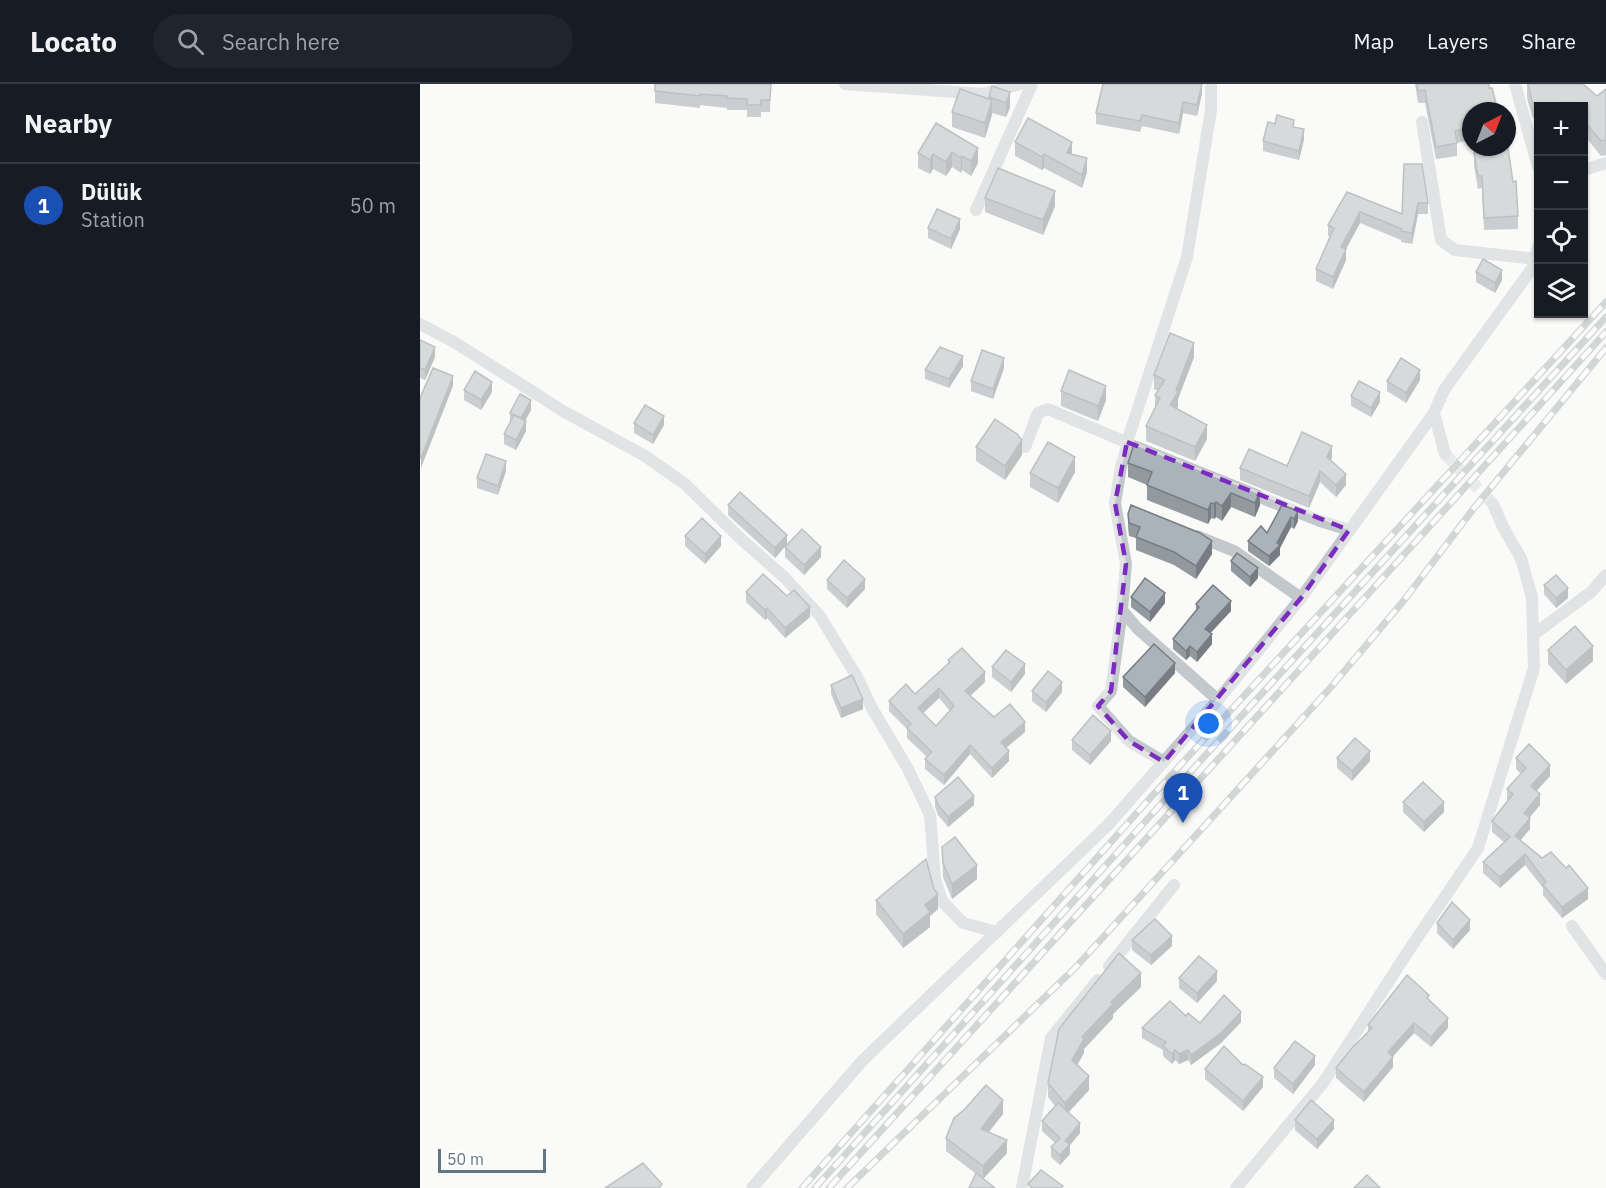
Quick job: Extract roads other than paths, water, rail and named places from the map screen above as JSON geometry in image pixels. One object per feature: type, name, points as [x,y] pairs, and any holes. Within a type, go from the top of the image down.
[{"type":"street","points":[[845,84],[983,94],[1020,84]]},
{"type":"street","points":[[976,210],[1032,84]]},
{"type":"street","points":[[1164,762],[1129,741],[1098,706],[1111,691],[1122,610],[1126,564],[1121,505],[1121,467],[1131,444],[1187,257],[1211,110],[1211,84]]},
{"type":"street","points":[[1515,84],[1536,156]]},
{"type":"street","points":[[1422,122],[1441,240],[1455,250],[1534,253]]},
{"type":"street","points":[[1588,169],[1606,163]]},
{"type":"street","points":[[752,1188],[863,1060],[1108,825],[1218,700],[1301,598],[1434,413],[1444,390],[1534,264]]},
{"type":"street","points":[[420,324],[454,342],[563,411],[645,456],[685,484],[785,578],[820,616],[908,769],[930,815],[935,879],[942,901],[963,923],[997,932]]},
{"type":"street","points":[[1025,447],[1038,413],[1048,409],[1131,444]]},
{"type":"street","points":[[1434,413],[1445,454]]},
{"type":"street","points":[[1234,486],[1320,521],[1349,530]]},
{"type":"street","points":[[1236,1188],[1323,1083],[1478,848],[1534,668],[1532,597],[1521,558],[1492,504]]},
{"type":"street","points":[[1180,529],[1234,551],[1301,598]]},
{"type":"street","points":[[1533,635],[1591,592],[1606,575]]},
{"type":"street","points":[[1122,610],[1137,628],[1218,700]]},
{"type":"street","points":[[1022,1188],[1051,1038],[1174,885]]},
{"type":"street","points":[[1572,926],[1606,974]]},
{"type":"tunnel","points":[[1445,454],[1493,504]]},
{"type":"railway","points":[[802,1188],[1152,796],[1606,302]]},
{"type":"railway","points":[[815,1188],[1161,804],[1606,317]]},
{"type":"railway","points":[[829,1188],[1606,332]]},
{"type":"railway","points":[[847,1188],[1075,968],[1331,687],[1405,599],[1474,508],[1606,348]]},
{"type":"place","name":"Dülük","points":[[1183,823]]}]
